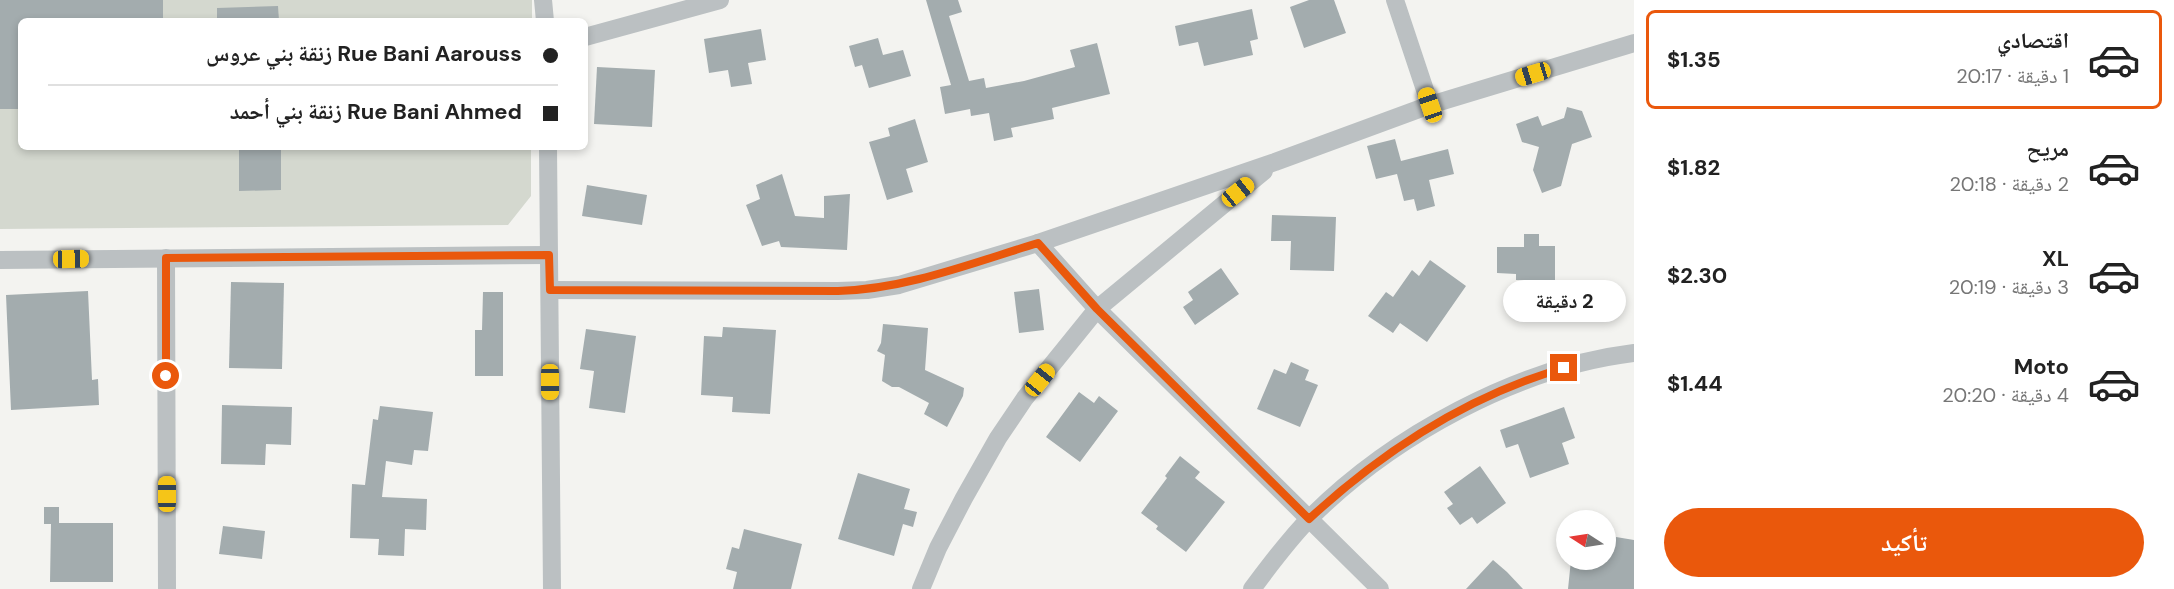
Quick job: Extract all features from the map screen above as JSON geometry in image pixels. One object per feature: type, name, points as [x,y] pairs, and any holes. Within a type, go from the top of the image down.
[{"type":"street","points":[[543,0],[545,18]]},
{"type":"street","points":[[588,36],[720,0]]},
{"type":"street","points":[[1395,0],[1430,105]]},
{"type":"street","points":[[550,290],[867,290],[899,285],[1038,243],[1275,162],[1430,105],[1634,43]]},
{"type":"street","points":[[1616,49],[1634,50]]},
{"type":"street","points":[[548,150],[552,589]]},
{"type":"street","points":[[921,589],[938,548],[998,438],[1025,398],[1097,309],[1275,162]]},
{"type":"street","points":[[1038,243],[1097,309],[1380,589]]},
{"type":"street","points":[[0,260],[549,255]]},
{"type":"street","points":[[166,258],[167,589]]},
{"type":"street","points":[[1252,589],[1309,519],[1342,489],[1390,452],[1448,417],[1524,380],[1584,362],[1634,354]]},
{"type":"shaded area","points":[[0,0],[532,0],[532,18],[18,18],[18,150],[531,150],[531,196],[508,225],[0,229]]},
{"type":"building","points":[[0,0],[163,0],[163,18],[18,18],[18,109],[0,109]]},
{"type":"building","points":[[926,0],[958,0],[962,12],[949,16],[969,81],[984,78],[986,88],[1024,81],[1075,67],[1070,50],[1097,43],[1110,94],[1052,108],[1054,119],[1011,128],[1013,137],[994,141],[989,113],[971,116],[970,109],[945,114],[940,87],[951,85]]},
{"type":"building","points":[[1309,0],[1334,0],[1346,33],[1304,48],[1290,7]]},
{"type":"building","points":[[278,6],[279,18],[217,18],[217,8]]},
{"type":"building","points":[[1252,9],[1258,39],[1250,41],[1253,55],[1204,66],[1198,42],[1179,46],[1175,26]]},
{"type":"building","points":[[761,29],[766,60],[748,63],[752,84],[731,87],[728,70],[709,73],[704,39]]},
{"type":"building","points":[[878,38],[883,55],[903,50],[911,76],[869,88],[862,65],[855,67],[849,46]]},
{"type":"building","points":[[597,67],[655,70],[652,127],[594,124]]},
{"type":"building","points":[[1567,107],[1582,111],[1592,137],[1572,144],[1561,186],[1542,193],[1533,170],[1539,147],[1522,142],[1516,124],[1538,116],[1542,126],[1564,118]]},
{"type":"building","points":[[915,119],[928,162],[906,169],[913,192],[887,200],[869,142],[890,136],[888,128]]},
{"type":"building","points":[[1395,139],[1401,161],[1448,149],[1454,174],[1429,180],[1435,206],[1417,211],[1414,199],[1404,201],[1397,174],[1376,179],[1367,146]]},
{"type":"building","points":[[239,150],[281,150],[281,190],[239,191]]},
{"type":"building","points":[[782,174],[795,216],[824,218],[824,196],[850,194],[847,250],[781,247],[779,241],[762,246],[746,205],[760,199],[756,185]]},
{"type":"building","points":[[587,185],[647,195],[642,225],[582,216]]},
{"type":"building","points":[[1272,215],[1336,217],[1334,271],[1290,270],[1291,241],[1271,241]]},
{"type":"building","points":[[1524,234],[1539,234],[1539,246],[1555,246],[1555,281],[1516,280],[1516,274],[1497,273],[1497,247],[1524,247]]},
{"type":"building","points":[[1430,260],[1466,286],[1427,342],[1400,323],[1393,333],[1368,316],[1386,292],[1393,297],[1412,270],[1419,276]]},
{"type":"building","points":[[1221,268],[1239,294],[1195,325],[1183,307],[1193,300],[1188,292]]},
{"type":"building","points":[[231,282],[284,283],[282,369],[229,368]]},
{"type":"building","points":[[1039,289],[1044,330],[1019,333],[1014,292]]},
{"type":"building","points":[[88,291],[92,380],[98,379],[99,405],[11,410],[6,295]]},
{"type":"building","points":[[483,292],[503,292],[503,376],[475,376],[475,330],[482,330]]},
{"type":"building","points":[[883,324],[928,328],[925,370],[964,388],[963,396],[947,427],[924,414],[929,403],[882,381],[885,355],[877,351],[881,343]]},
{"type":"building","points":[[723,327],[776,330],[770,414],[732,412],[733,397],[701,395],[704,336],[722,337]]},
{"type":"building","points":[[586,329],[636,336],[625,413],[589,408],[594,371],[580,369]]},
{"type":"building","points":[[1291,362],[1309,370],[1305,380],[1318,385],[1300,427],[1257,409],[1274,369],[1286,374]]},
{"type":"building","points":[[1079,392],[1094,403],[1099,396],[1118,411],[1080,462],[1046,437]]},
{"type":"building","points":[[222,405],[292,407],[291,445],[266,444],[265,465],[221,464]]},
{"type":"building","points":[[380,406],[433,412],[428,451],[414,450],[412,465],[386,461],[382,497],[427,499],[426,530],[405,529],[404,556],[378,555],[379,539],[350,538],[352,484],[365,485],[373,419],[378,420]]},
{"type":"building","points":[[1564,407],[1575,438],[1562,443],[1569,464],[1530,478],[1518,444],[1506,448],[1500,430]]},
{"type":"building","points":[[1180,456],[1200,472],[1195,478],[1225,502],[1186,552],[1156,529],[1158,526],[1141,513]]},
{"type":"building","points":[[1480,466],[1506,503],[1477,524],[1472,517],[1460,525],[1447,508],[1453,504],[1444,492]]},
{"type":"building","points":[[858,473],[910,489],[904,509],[917,512],[913,527],[903,524],[894,556],[838,539]]},
{"type":"building","points":[[44,507],[59,507],[59,523],[113,523],[113,582],[50,582],[51,524],[44,524]]},
{"type":"building","points":[[223,526],[265,531],[262,559],[219,554]]},
{"type":"building","points":[[744,529],[802,544],[791,589],[733,589],[737,572],[726,569],[732,547],[739,549]]},
{"type":"building","points":[[1616,537],[1634,540],[1634,589],[1568,589],[1570,570],[1616,570]]},
{"type":"building","points":[[1493,560],[1507,572],[1523,589],[1466,589]]},
{"type":"route","points":[[166,376],[166,258],[549,255],[550,290],[838,291],[867,290],[899,285],[1038,243],[1097,309],[1309,519],[1342,489],[1390,452],[1448,417],[1524,380],[1564,368]]}]
